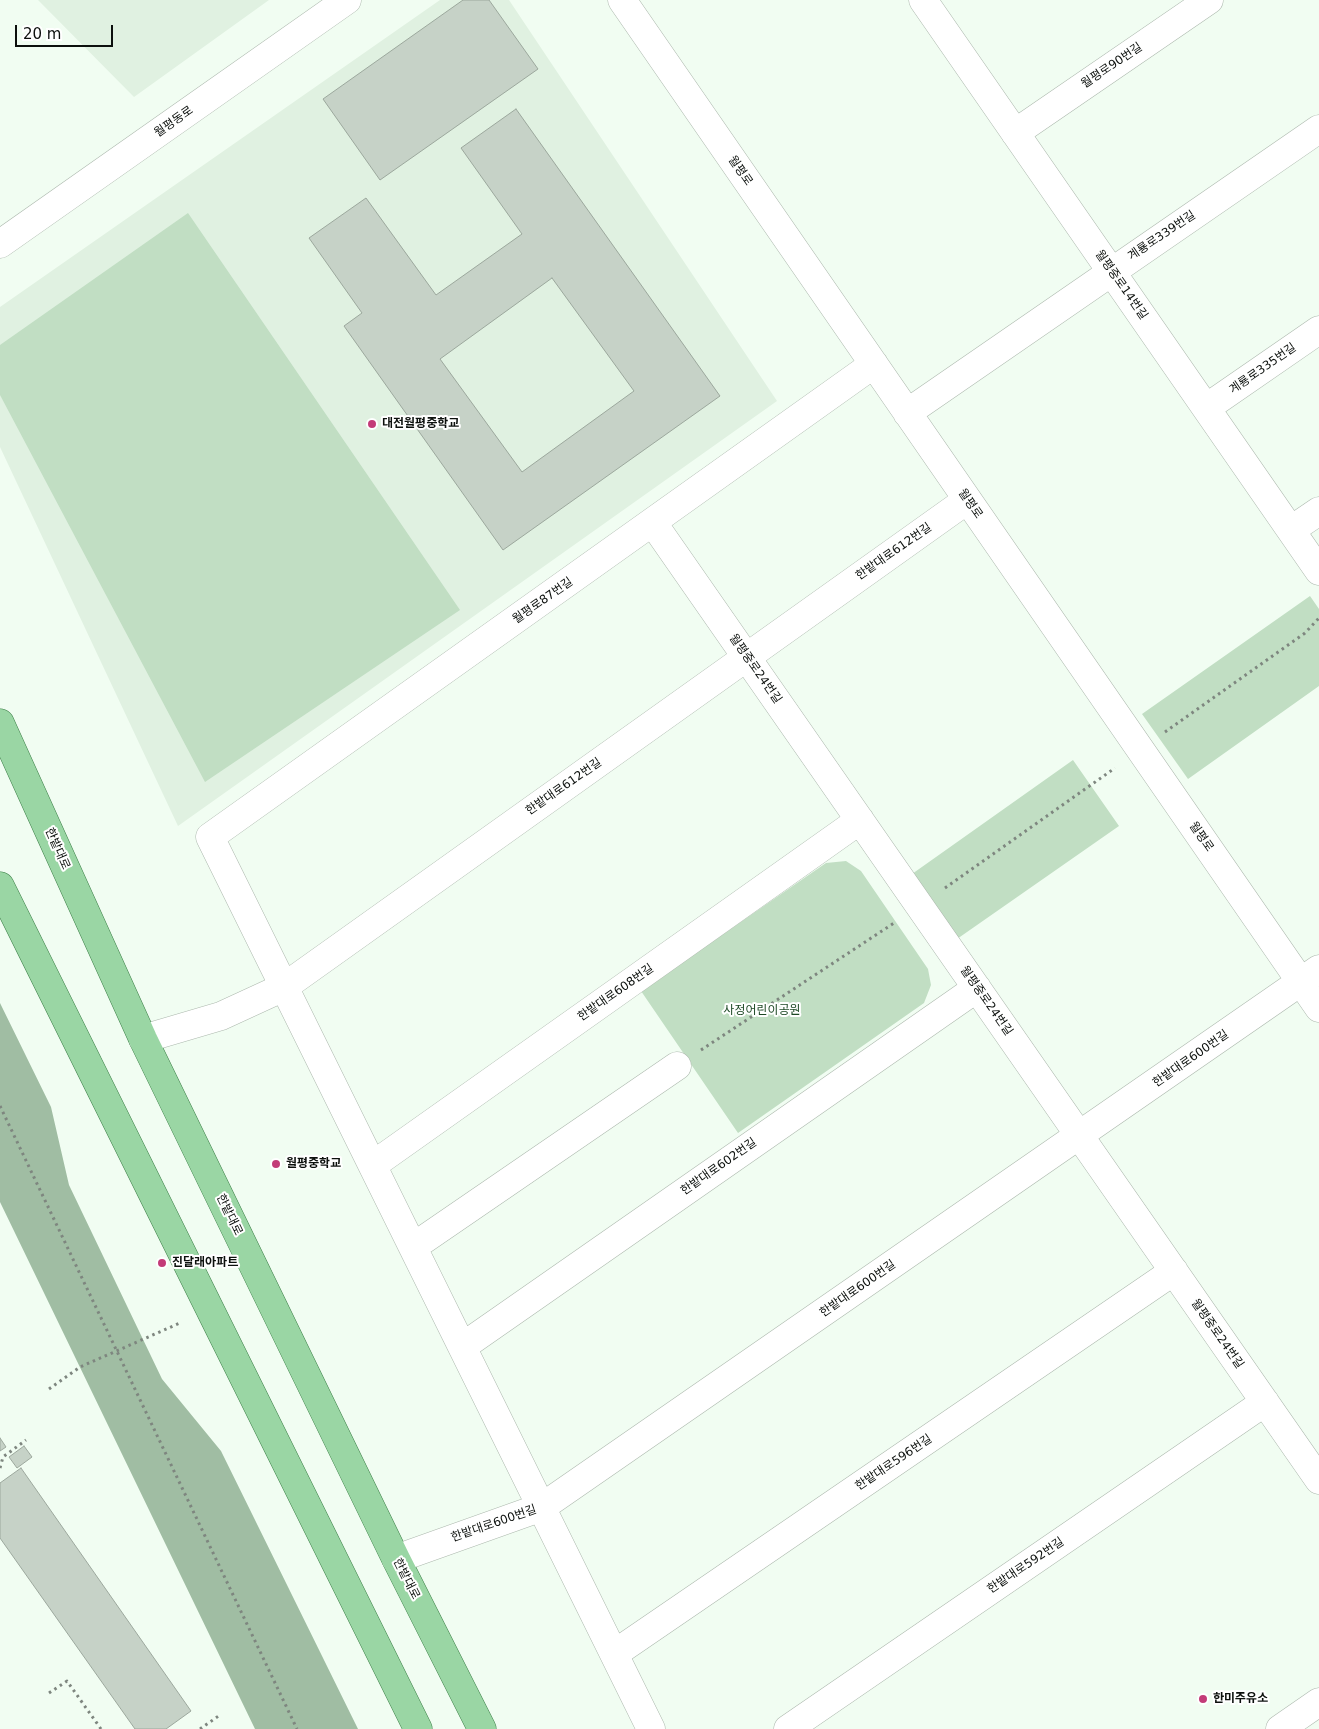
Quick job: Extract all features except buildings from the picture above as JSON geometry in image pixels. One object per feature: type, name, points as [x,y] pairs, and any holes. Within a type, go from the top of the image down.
[{"type":"main road","name":"한밭대로","points":[[0,723],[144,1039],[396,1559],[482,1729]]},
{"type":"main road","points":[[0,886],[418,1729]]},
{"type":"street","name":"월평동로","points":[[0,244],[347,0]]},
{"type":"street","name":"월평로","points":[[622,0],[1140,750],[1310,976],[1319,1008]]},
{"type":"street","name":"월평로90번길","points":[[1015,133],[1209,0]]},
{"type":"street","name":"월평중로14번길","points":[[927,2],[1015,133],[1319,571]]},
{"type":"street","name":"계룡로339번길","points":[[907,413],[1319,128]]},
{"type":"street","name":"계룡로335번길","points":[[1206,408],[1319,330]]},
{"type":"street","name":"월평로87번길","points":[[284,987],[210,838],[874,364]]},
{"type":"street","name":"한밭대로612번길","points":[[144,1039],[221,1016],[284,987],[967,500]]},
{"type":"street","points":[[1291,530],[1319,511]]},
{"type":"street","name":"월평중로24번길","points":[[653,523],[1319,1480]]},
{"type":"street","name":"한밭대로608번길","points":[[373,1165],[860,820]]},
{"type":"street","name":"한밭대로600번길","points":[[396,1559],[542,1507],[1310,976]]},
{"type":"street","points":[[284,987],[651,1729]]},
{"type":"street","name":"한밭대로602번길","points":[[462,1346],[977,988]]},
{"type":"street","points":[[412,1247],[677,1066]]},
{"type":"street","name":"한밭대로596번길","points":[[614,1654],[1174,1271]]},
{"type":"street","name":"한밭대로592번길","points":[[788,1729],[1265,1402]]},
{"type":"street","points":[[1280,1729],[1319,1702]]},
{"type":"path","points":[[677,1066],[920,906],[1305,633],[1319,618]]},
{"type":"path","points":[[0,1106],[118,1350],[296,1729]]},
{"type":"path","points":[[49,1389],[80,1367],[180,1323]]},
{"type":"path","points":[[0,1468],[3,1457],[26,1440]]},
{"type":"path","points":[[49,1693],[67,1681],[102,1729]]},
{"type":"path","points":[[200,1729],[220,1715]]},
{"type":"shaded area","points":[[38,0],[269,0],[134,97]]},
{"type":"shaded area","name":"대전월평중학교","points":[[440,0],[509,0],[777,401],[178,826],[0,447],[0,307]]},
{"type":"green space","points":[[188,213],[460,610],[205,782],[0,395],[0,345]]},
{"type":"green space","points":[[1310,596],[1319,609],[1319,686],[1188,779],[1142,714]]},
{"type":"green space","points":[[1073,760],[1119,826],[957,939],[912,874]]},
{"type":"green space","name":"사정어린이공원","points":[[846,861],[861,871],[928,969],[931,985],[924,1003],[738,1133],[641,991],[826,863]]},
{"type":"green space","points":[[0,1003],[51,1107],[69,1185],[162,1379],[221,1451],[358,1729],[255,1729],[0,1202]]},
{"type":"place","name":"대전월평중학교","points":[[372,424]]},
{"type":"place","name":"월평중학교","points":[[276,1164]]},
{"type":"place","name":"진달래아파트","points":[[162,1263]]},
{"type":"place","name":"한미주유소","points":[[1203,1699]]}]
